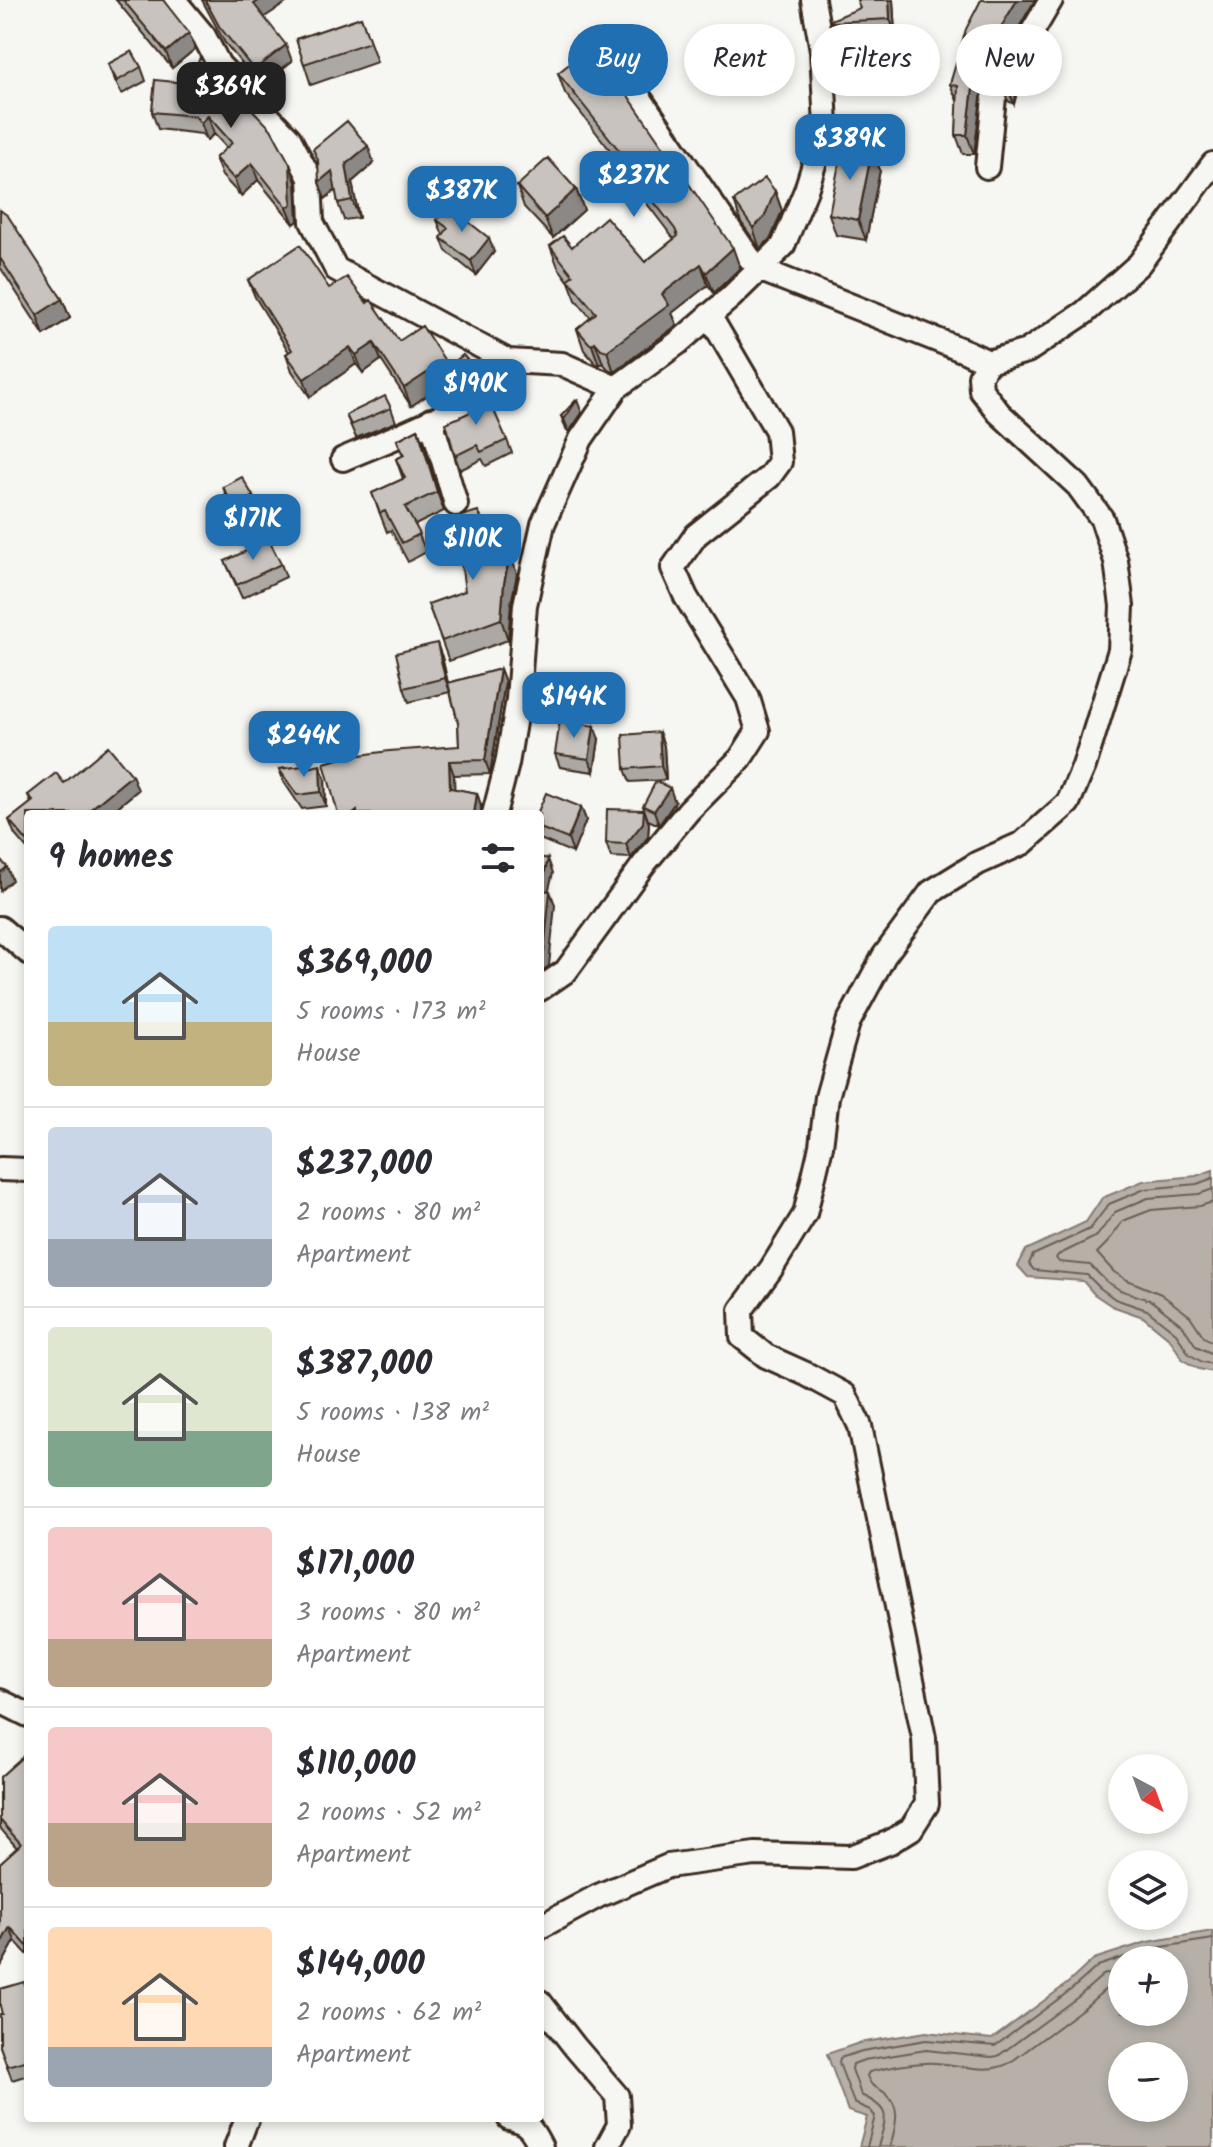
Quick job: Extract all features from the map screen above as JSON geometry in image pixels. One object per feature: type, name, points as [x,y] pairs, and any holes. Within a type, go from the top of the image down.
[{"type":"street","points":[[174,0],[204,36],[219,65],[289,138],[310,178],[312,222],[336,269],[508,361],[562,364],[616,388]]},
{"type":"street","points":[[495,810],[518,699],[525,605],[543,524],[581,439],[616,388],[679,342],[783,246],[806,190],[826,126],[822,50],[813,0]]},
{"type":"street","points":[[987,167],[994,97],[1051,0]]},
{"type":"street","points":[[638,96],[759,269],[988,362],[1027,351],[1084,313],[1139,264],[1213,164]]},
{"type":"street","points":[[544,986],[566,971],[644,864],[689,810],[740,759],[758,731],[748,698],[686,597],[673,568],[696,535],[769,477],[780,462],[777,431],[709,315]]},
{"type":"street","points":[[343,459],[475,397],[500,375],[508,361]]},
{"type":"street","points":[[544,1925],[598,1896],[668,1866],[755,1854],[851,1857],[890,1842],[911,1829],[927,1804],[924,1738],[860,1426],[845,1395],[766,1356],[742,1337],[741,1310],[805,1214],[821,1146],[827,1097],[848,1023],[884,956],[931,892],[978,863],[1023,843],[1068,803],[1084,766],[1120,650],[1122,606],[1116,561],[1102,519],[1078,486],[999,413],[981,390],[980,376],[988,362]]},
{"type":"street","points":[[431,420],[456,504]]},
{"type":"street","points":[[0,928],[24,949]]},
{"type":"street","points":[[0,1169],[24,1170]]},
{"type":"street","points":[[0,1701],[24,1713]]},
{"type":"street","points":[[544,2007],[617,2096],[619,2125],[607,2147]]},
{"type":"street","points":[[236,2147],[245,2122]]},
{"type":"street","points":[[524,2122],[541,2147]]},
{"type":"water","points":[[1213,1170],[1213,1372],[1199,1369],[1183,1360],[1170,1339],[1143,1317],[1112,1306],[1094,1294],[1083,1281],[1028,1277],[1018,1266],[1026,1250],[1086,1222],[1102,1198],[1143,1181],[1196,1176]]},
{"type":"water","points":[[1213,1931],[1213,2147],[859,2147],[867,2117],[848,2111],[827,2054],[859,2043],[926,2032],[992,2039],[1068,1983],[1094,1959],[1108,1955],[1108,2026],[1188,2026],[1188,1946],[1135,1946]]},
{"type":"building","points":[[123,0],[163,0],[189,33],[166,52]]},
{"type":"building","points":[[205,0],[260,0],[254,4],[286,45],[254,70],[219,26]]},
{"type":"building","points":[[857,0],[889,0],[890,19],[832,22],[860,8]]},
{"type":"building","points":[[981,0],[1017,0],[1003,24],[969,24]]},
{"type":"building","points":[[361,17],[370,42],[304,64],[296,39]]},
{"type":"building","points":[[132,51],[141,67],[117,81],[108,64]]},
{"type":"building","points":[[200,57],[209,70],[197,66]]},
{"type":"building","points":[[956,63],[956,86],[950,84]]},
{"type":"building","points":[[568,65],[568,86],[558,73]]},
{"type":"building","points":[[155,80],[228,87],[244,101],[271,129],[290,164],[292,204],[287,207],[252,163],[234,179],[215,158],[232,143],[208,116],[201,123],[195,116],[152,112]]},
{"type":"building","points":[[576,96],[628,96],[733,248],[706,273],[701,264],[662,294],[669,305],[607,351],[595,342],[592,345],[589,343],[577,329],[596,313],[568,279],[573,275],[550,246],[563,236],[572,247],[606,217],[645,262],[678,236],[641,185],[644,182]]},
{"type":"building","points":[[958,96],[972,96],[967,135],[956,135]]},
{"type":"building","points":[[347,121],[368,146],[346,164],[352,200],[338,203],[332,171],[319,182],[318,160],[313,149]]},
{"type":"building","points":[[843,144],[872,150],[858,220],[829,214]]},
{"type":"building","points":[[548,158],[576,189],[545,218],[517,186]]},
{"type":"building","points":[[765,178],[775,191],[764,218],[753,228],[734,201]]},
{"type":"building","points":[[448,206],[489,238],[471,261],[441,238],[448,228],[437,220]]},
{"type":"building","points":[[0,210],[8,216],[62,299],[37,315],[0,258]]},
{"type":"building","points":[[300,245],[329,288],[347,277],[367,303],[371,300],[399,341],[422,326],[445,361],[404,388],[374,343],[356,355],[350,347],[304,379],[286,354],[292,350],[248,280]]},
{"type":"building","points":[[463,355],[470,363],[450,379],[443,371]]},
{"type":"building","points":[[484,388],[507,440],[481,452],[477,445],[455,456],[446,423],[475,410],[467,400]]},
{"type":"building","points":[[385,396],[391,408],[351,425],[346,415]]},
{"type":"building","points":[[577,400],[564,419],[561,416]]},
{"type":"building","points":[[418,429],[437,492],[405,507],[420,534],[402,543],[385,511],[380,513],[372,493],[405,478],[396,459],[404,455],[397,440]]},
{"type":"building","points":[[242,477],[253,496],[234,507],[223,487]]},
{"type":"building","points":[[478,511],[500,558],[510,554],[501,619],[442,641],[428,604],[465,591],[455,518]]},
{"type":"building","points":[[269,540],[281,564],[237,585],[225,561]]},
{"type":"building","points":[[437,643],[445,678],[404,688],[396,653]]},
{"type":"building","points":[[500,669],[485,760],[449,761],[450,788],[477,793],[475,810],[337,810],[324,763],[389,751],[459,746],[458,722],[448,683]]},
{"type":"building","points":[[560,720],[594,726],[589,759],[555,754]]},
{"type":"building","points":[[659,732],[661,766],[625,769],[623,735]]},
{"type":"building","points":[[108,746],[132,775],[89,810],[24,810],[24,837],[9,820],[33,801],[28,795],[56,773],[64,783]]},
{"type":"building","points":[[320,765],[321,792],[297,795],[279,769],[303,766],[304,769]]},
{"type":"building","points":[[656,781],[670,788],[654,811],[643,806]]},
{"type":"building","points":[[546,793],[581,807],[568,839],[544,830],[544,810],[539,810]]},
{"type":"building","points":[[607,809],[644,810],[643,823],[626,844],[606,843]]},
{"type":"building","points":[[0,859],[7,867],[0,873]]},
{"type":"building","points":[[544,890],[550,891],[544,952]]},
{"type":"building","points":[[24,1756],[24,1943],[10,1927],[0,1945],[0,1863],[21,1844],[0,1820],[0,1777]]},
{"type":"building","points":[[24,1982],[24,2061],[7,2066],[0,2046],[0,1989]]}]
